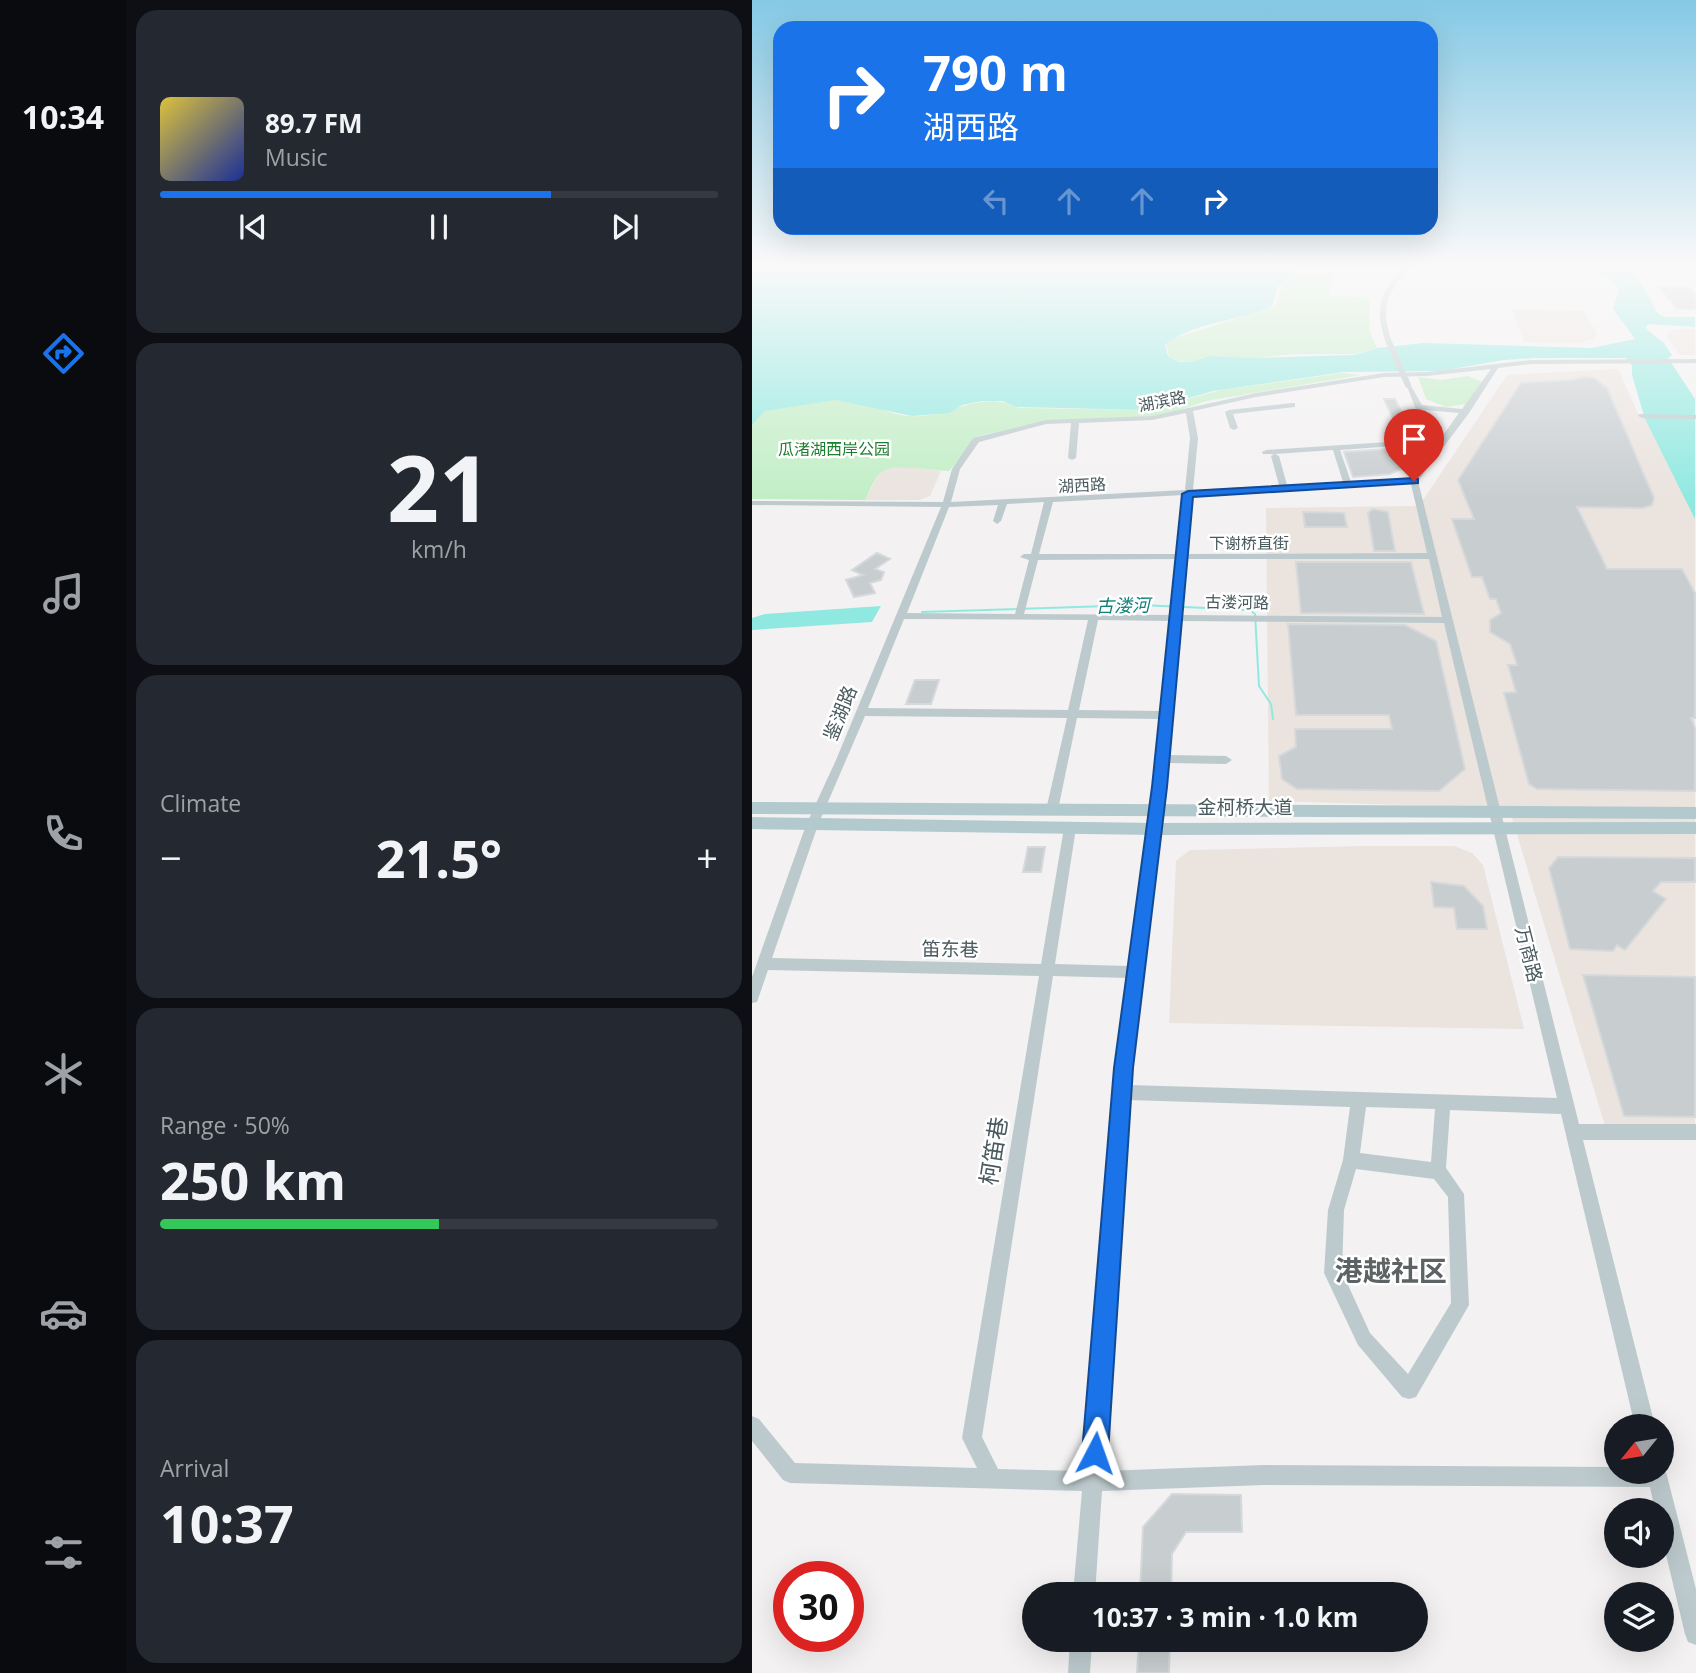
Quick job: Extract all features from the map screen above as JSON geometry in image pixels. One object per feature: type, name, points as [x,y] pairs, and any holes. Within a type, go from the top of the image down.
[{"type":"main road","name":"金柯桥大道","points":[[752,808],[815,817],[1154,829],[1695,813]]},
{"type":"main road","name":"金柯桥大道","points":[[752,823],[815,817],[1052,810],[1157,810],[1695,828]]},
{"type":"street","points":[[1390,344],[1419,407],[1440,444]]},
{"type":"street","name":"湖滨路","points":[[971,446],[983,437],[1046,422],[1152,418],[1189,411],[1211,403],[1384,375],[1495,368],[1531,362],[1695,360]]},
{"type":"street","points":[[1414,481],[1495,368]]},
{"type":"street","points":[[1427,374],[1472,373],[1488,381]]},
{"type":"street","points":[[1234,428],[1229,412],[1292,405]]},
{"type":"street","points":[[1419,407],[1466,411]]},
{"type":"street","points":[[1085,1582],[1122,1092],[1163,759],[1194,438],[1189,411]]},
{"type":"street","points":[[1642,416],[1695,417]]},
{"type":"street","points":[[1072,458],[1075,422]]},
{"type":"street","points":[[1284,488],[1271,454],[1336,448],[1440,444]]},
{"type":"street","name":"鉴湖路","points":[[752,997],[815,817],[946,505],[956,469],[971,446]]},
{"type":"street","points":[[1336,448],[1348,485]]},
{"type":"street","name":"湖西路","points":[[752,503],[946,505],[1414,481]]},
{"type":"street","name":"万商路","points":[[1414,481],[1642,1414]]},
{"type":"street","points":[[1020,613],[1049,500]]},
{"type":"street","points":[[997,521],[1003,503]]},
{"type":"street","name":"下谢桥直街","points":[[1024,556],[1432,556]]},
{"type":"street","name":"古溇河路","points":[[901,616],[1020,613],[1094,617],[1177,610],[1255,618],[1448,620]]},
{"type":"street","points":[[1052,810],[1094,617]]},
{"type":"street","points":[[861,712],[1167,715]]},
{"type":"street","points":[[1163,759],[1226,760]]},
{"type":"street","name":"柯笛巷","points":[[992,1478],[972,1438],[1070,828]]},
{"type":"street","name":"笛东巷","points":[[763,964],[1135,972]]},
{"type":"street","points":[[1122,1092],[1566,1106]]},
{"type":"street","points":[[1359,1099],[1351,1160],[1336,1210],[1333,1273],[1364,1339],[1409,1390],[1460,1304],[1456,1194],[1438,1171],[1443,1102]]},
{"type":"street","points":[[1573,1132],[1695,1132]]},
{"type":"street","points":[[1351,1160],[1438,1171]]},
{"type":"street","points":[[752,1426],[790,1473],[1093,1481],[1264,1475],[1604,1474]]},
{"type":"street","points":[[1658,1484],[1695,1634]]},
{"type":"street","points":[[1079,1673],[1080,1652]]},
{"type":"shaded area","points":[[1672,344],[1695,344],[1695,355],[1680,355]]},
{"type":"shaded area","points":[[1618,369],[1640,418],[1695,419],[1695,1131],[1606,1129],[1509,808],[1269,801],[1266,508],[1419,506],[1507,375]]},
{"type":"shaded area","points":[[905,466],[941,471],[930,496],[919,500],[865,500],[878,475],[884,470]]},
{"type":"shaded area","points":[[1454,846],[1472,853],[1483,865],[1524,1029],[1169,1023],[1176,861],[1190,850]]},
{"type":"green space","points":[[1375,344],[1377,348],[1354,354],[1294,354],[1255,358],[1210,356],[1189,362],[1178,361],[1169,356],[1166,345]]},
{"type":"green space","name":"瓜渚湖西岸公园","points":[[1343,373],[1361,375],[1206,401],[1168,414],[1143,418],[1045,421],[979,436],[949,471],[892,468],[884,471],[876,478],[865,500],[752,499],[752,412],[837,398],[855,400],[892,413],[910,416],[925,416],[990,401],[1019,408],[1147,410],[1221,390]]},
{"type":"green space","points":[[1468,376],[1482,382],[1467,404],[1446,407],[1426,399],[1418,377],[1441,380]]},
{"type":"water","points":[[752,344],[1166,344],[1168,356],[1179,362],[1190,362],[1210,356],[1254,358],[1354,355],[1377,348],[1414,344],[1592,348],[1611,344],[1664,344],[1672,355],[1668,358],[1695,399],[1695,519],[1645,419],[1632,375],[1632,366],[1626,358],[1535,358],[1504,360],[1440,371],[1344,372],[1213,391],[1147,410],[1017,407],[1002,401],[982,401],[962,405],[949,413],[912,416],[836,400],[765,411],[752,425]]},
{"type":"water","points":[[881,606],[872,622],[752,630],[752,618],[765,614]]},
{"type":"building","points":[[1582,377],[1594,378],[1607,388],[1654,498],[1652,505],[1643,508],[1577,507],[1607,569],[1682,569],[1695,593],[1695,718],[1691,718],[1695,728],[1695,791],[1537,789],[1529,784],[1504,693],[1516,692],[1508,665],[1517,665],[1510,644],[1490,632],[1490,620],[1501,613],[1496,599],[1490,599],[1482,577],[1472,577],[1452,519],[1474,519],[1458,480],[1521,383],[1574,380]]},
{"type":"building","points":[[1384,399],[1395,399],[1415,438],[1402,438]]},
{"type":"building","points":[[1404,448],[1408,456],[1401,469],[1390,474],[1353,477],[1344,452]]},
{"type":"building","points":[[1373,509],[1388,512],[1395,551],[1374,551],[1368,513]]},
{"type":"building","points":[[1303,512],[1344,513],[1347,527],[1305,527]]},
{"type":"building","points":[[877,553],[890,559],[875,569],[884,572],[881,580],[870,583],[875,593],[854,597],[846,580],[863,575],[852,570]]},
{"type":"building","points":[[1296,562],[1411,562],[1424,614],[1301,613]]},
{"type":"building","points":[[1288,624],[1405,625],[1436,641],[1465,769],[1439,791],[1297,789],[1282,779],[1279,756],[1296,747],[1295,729],[1392,729],[1389,715],[1296,715]]},
{"type":"building","points":[[915,680],[939,680],[931,704],[906,704]]},
{"type":"building","points":[[1028,847],[1045,847],[1041,872],[1023,872]]},
{"type":"building","points":[[1558,857],[1695,858],[1695,882],[1661,882],[1653,891],[1666,899],[1625,950],[1617,945],[1613,951],[1570,949],[1549,868]]},
{"type":"building","points":[[1431,882],[1464,886],[1483,906],[1487,929],[1457,929],[1454,908],[1434,907]]},
{"type":"building","points":[[1583,975],[1695,977],[1695,1117],[1624,1116]]},
{"type":"building","points":[[1172,1494],[1241,1495],[1242,1532],[1186,1532],[1172,1554],[1171,1582],[1141,1582],[1143,1527]]},
{"type":"building","points":[[1138,1652],[1170,1652],[1169,1673],[1137,1673]]},
{"type":"waterway","name":"古溇河","points":[[922,612],[1140,605],[1250,610],[1255,614],[1259,686],[1271,704],[1273,719]]},
{"type":"district","name":"港越社区","points":[[1391,1271]]},
{"type":"route","points":[[1095,1453],[1123,1068],[1160,787],[1188,494],[1414,481]]}]
